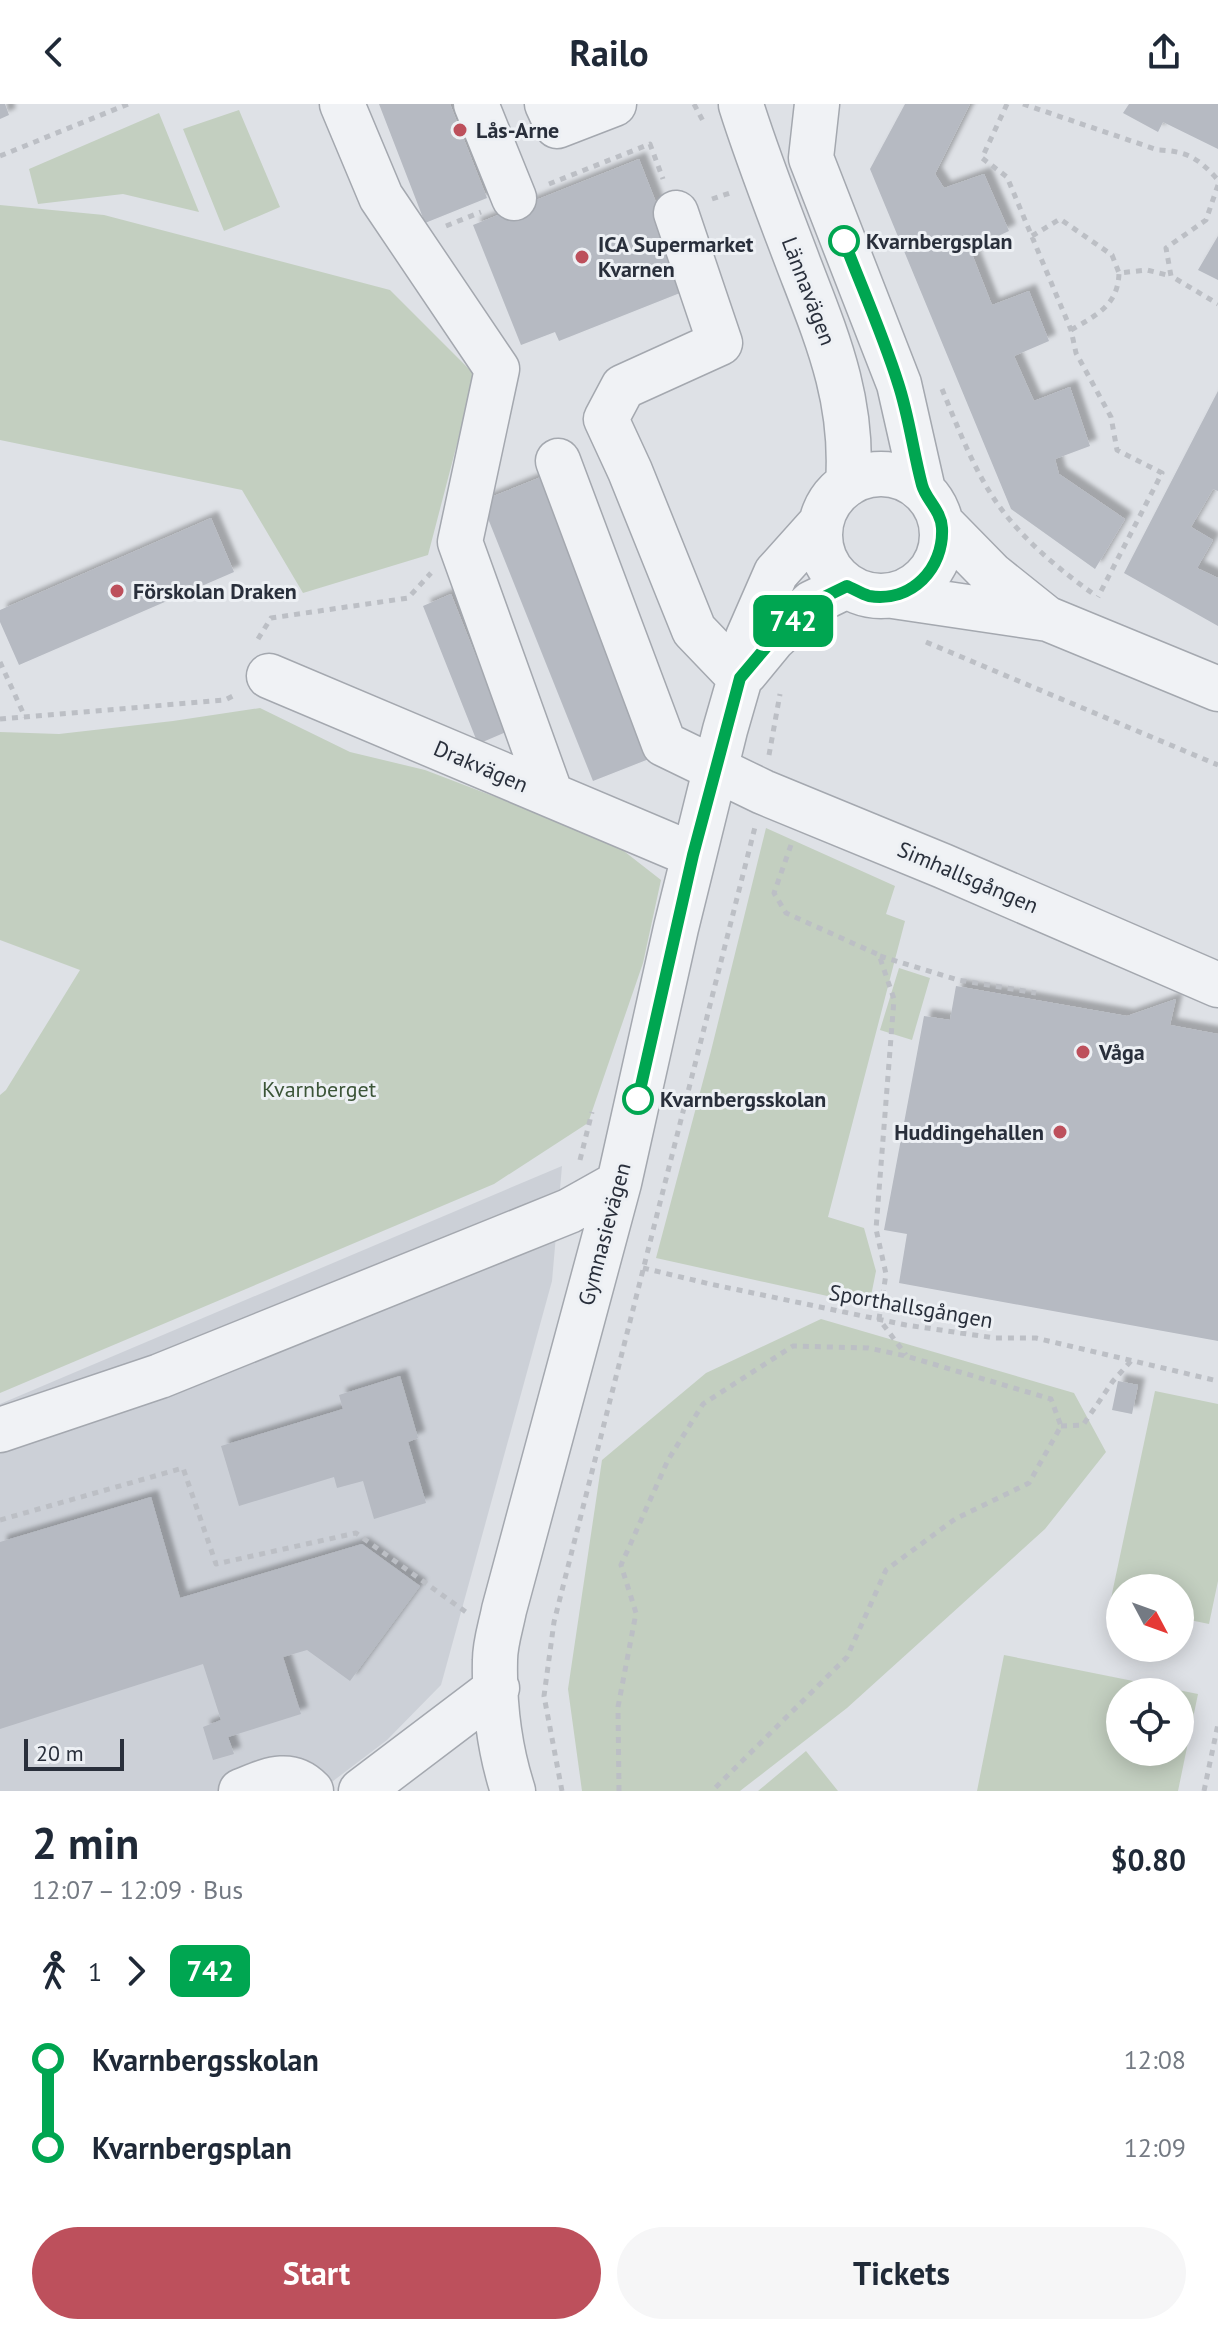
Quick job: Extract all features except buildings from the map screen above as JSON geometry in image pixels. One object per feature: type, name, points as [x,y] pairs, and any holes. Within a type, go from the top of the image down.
[{"type":"street","points":[[342,104],[381,197],[497,369],[460,542],[551,795]]},
{"type":"street","points":[[476,104],[514,198]]},
{"type":"street","points":[[547,104],[557,126],[614,104]]},
{"type":"street","points":[[729,111],[780,113],[798,110],[805,104]]},
{"type":"street","points":[[817,104],[811,158],[899,384],[942,548],[933,570],[916,587],[893,596]]},
{"type":"street","name":"Lännavägen","points":[[729,111],[762,167],[835,358],[850,448],[848,484]]},
{"type":"street","points":[[676,213],[720,343],[623,387],[606,419],[694,630],[740,678]]},
{"type":"street","name":"Simhallsgången","points":[[558,461],[664,744],[763,792],[1218,985]]},
{"type":"street","points":[[1048,619],[991,574],[906,479],[886,474],[866,476],[848,484],[830,501],[820,524],[821,548],[830,570],[847,586],[868,596],[893,596],[1048,619],[1218,689]]},
{"type":"street","name":"Gymnasievägen","points":[[513,1791],[501,1752],[495,1657],[504,1610],[619,1183],[693,855],[717,770],[748,637],[776,573],[820,524]]},
{"type":"street","name":"Gymnasievägen","points":[[740,678],[773,639],[812,603],[847,586]]},
{"type":"street","name":"Drakvägen","points":[[269,676],[693,855]]},
{"type":"street","points":[[0,1430],[160,1376],[569,1211],[619,1183]]},
{"type":"street","points":[[361,1791],[497,1688]]},
{"type":"street","points":[[241,1791],[280,1777],[305,1785],[311,1791]]},
{"type":"path","points":[[0,156],[128,104]]},
{"type":"path","points":[[694,104],[729,111]]},
{"type":"path","points":[[1007,104],[982,158],[1007,177],[1071,330],[1076,353],[1111,417],[1117,450],[1162,473],[1098,597]]},
{"type":"path","points":[[1023,104],[1158,150],[1174,150],[1200,160],[1218,183],[1206,220],[1166,248],[1171,276]]},
{"type":"path","points":[[411,241],[650,144],[676,213],[736,191]]},
{"type":"path","points":[[1031,236],[1060,219],[1112,255],[1119,273],[1119,285],[1105,309],[1071,330]]},
{"type":"path","points":[[1119,273],[1147,270],[1171,276],[1218,304]]},
{"type":"path","points":[[942,388],[969,455],[1002,510],[1062,571],[1110,604]]},
{"type":"path","points":[[0,719],[225,700],[269,676],[248,656],[271,618],[408,598],[460,542]]},
{"type":"path","points":[[925,642],[1218,765]]},
{"type":"path","points":[[0,662],[25,717]]},
{"type":"path","points":[[562,1791],[544,1696],[554,1622],[763,792],[778,699],[784,686]]},
{"type":"path","points":[[805,808],[774,893],[786,913],[879,955],[958,980],[1036,993]]},
{"type":"path","points":[[879,955],[894,999],[876,1229],[886,1274],[879,1319],[906,1356]]},
{"type":"path","name":"Sporthallsgången","points":[[599,1257],[879,1319],[995,1338],[1036,1338],[1218,1381]]},
{"type":"path","points":[[619,1791],[618,1707],[636,1613],[621,1565],[668,1460],[703,1404],[793,1346],[868,1348],[906,1356],[1051,1399],[1061,1426],[1029,1483],[955,1519],[886,1570],[847,1657],[712,1791]]},
{"type":"path","points":[[1061,1426],[1083,1425],[1131,1361]]},
{"type":"path","points":[[0,1520],[183,1468],[216,1564],[356,1533],[476,1619]]},
{"type":"path","points":[[1204,1791],[1218,1724]]},
{"type":"shaded area","points":[[562,1166],[552,1281],[441,1685],[387,1740],[320,1791],[0,1791],[0,1404]]},
{"type":"green space","points":[[239,110],[280,207],[224,231],[183,129]]},
{"type":"green space","points":[[159,113],[199,212],[123,194],[38,204],[29,169]]},
{"type":"green space","points":[[0,205],[104,215],[390,290],[475,375],[428,555],[303,593],[242,490],[0,440]]},
{"type":"green space","name":"Kvarnberget","points":[[260,708],[350,752],[425,770],[611,841],[661,880],[643,963],[588,1123],[494,1184],[0,1393],[0,1095],[80,970],[0,940],[0,732],[59,734]]},
{"type":"green space","points":[[766,828],[895,886],[886,914],[905,921],[828,1217],[864,1228],[876,1271],[871,1296],[859,1303],[656,1258]]},
{"type":"green space","points":[[899,968],[930,978],[912,1040],[880,1030]]},
{"type":"green space","points":[[821,1319],[1074,1393],[1106,1452],[1045,1529],[847,1708],[740,1791],[582,1791],[568,1689],[602,1460],[706,1373]]},
{"type":"green space","points":[[1155,1391],[1218,1404],[1218,1581],[1209,1624],[1194,1621],[1194,1574],[1116,1574]]},
{"type":"green space","points":[[1004,1655],[1118,1678],[1106,1678],[1106,1766],[1183,1766],[1178,1791],[977,1791]]},
{"type":"green space","points":[[1194,1693],[1198,1694],[1194,1713]]},
{"type":"green space","points":[[806,1751],[838,1791],[758,1791]]},
{"type":"bus line","name":"742","points":[[638,1099],[693,855],[740,678],[773,639],[812,603],[847,586],[868,596],[893,596],[916,587],[933,570],[942,548],[942,524],[935,505],[923,490],[899,384],[844,241]]},
{"type":"place","name":"Lås-Arne","points":[[460,130]]},
{"type":"place","name":"Kvarnbergsplan","points":[[844,241]]},
{"type":"place","name":"ICA Supermarket Kvarnen","points":[[582,257]]},
{"type":"place","name":"Förskolan Draken","points":[[117,591]]},
{"type":"place","name":"Våga","points":[[1083,1052]]},
{"type":"place","name":"Kvarnbergsskolan","points":[[638,1099]]},
{"type":"place","name":"Huddingehallen","points":[[1060,1132]]}]
